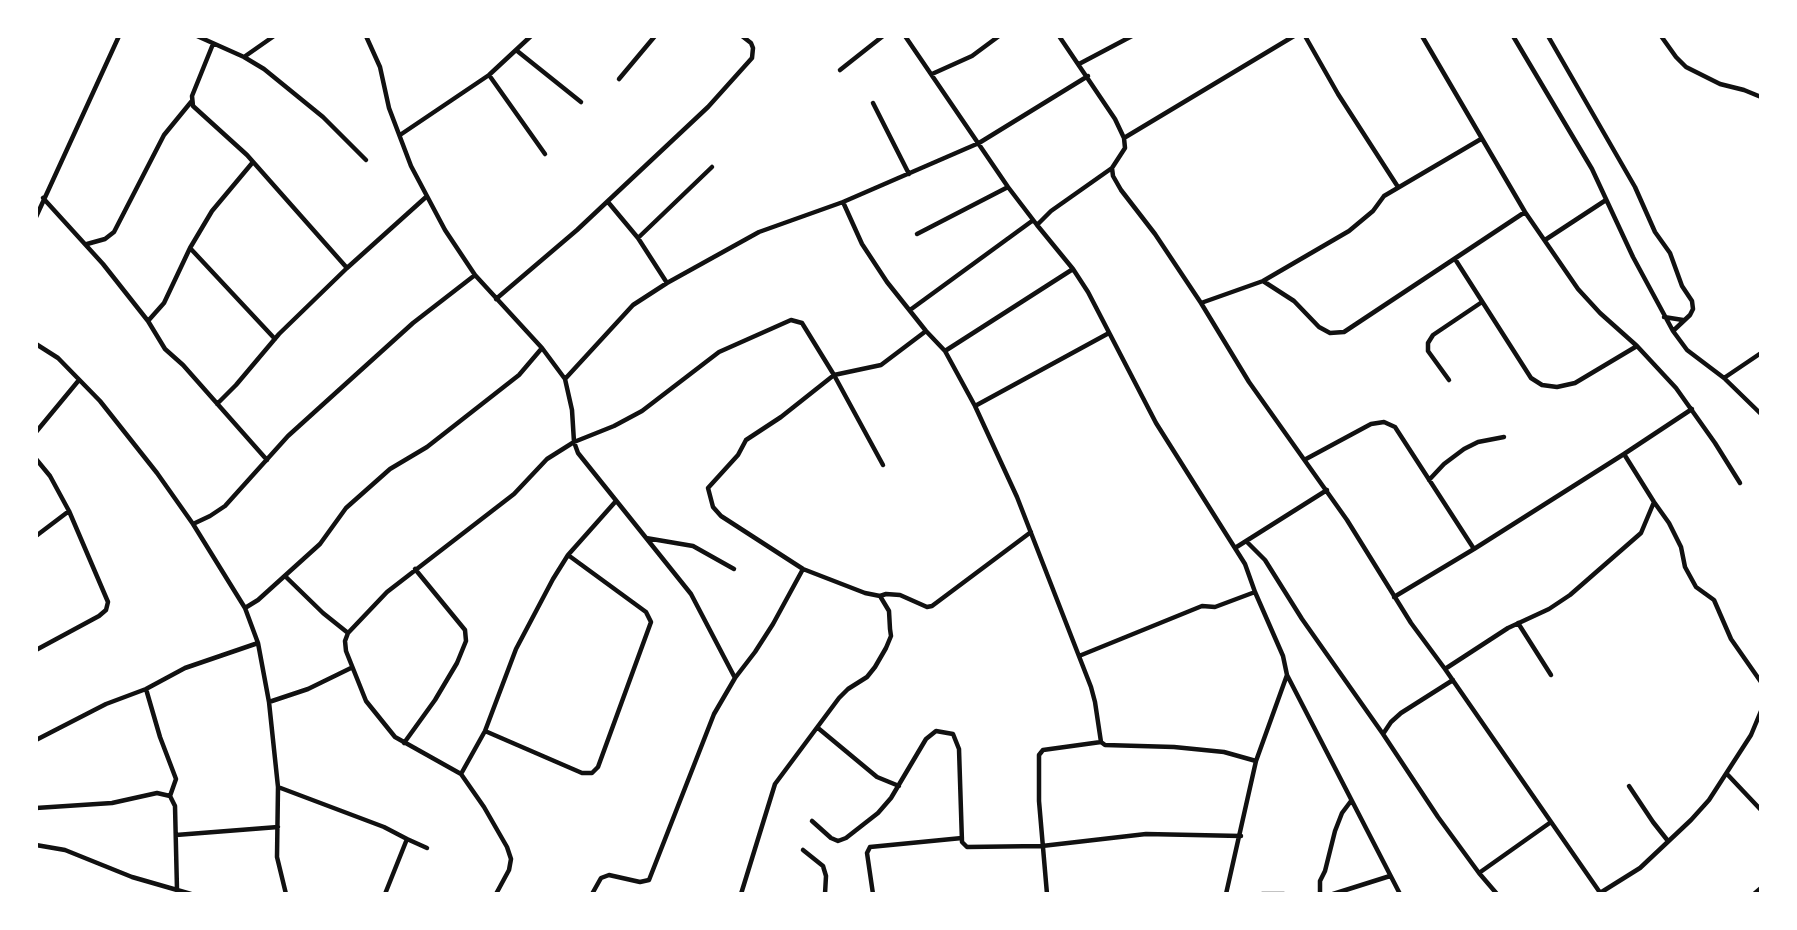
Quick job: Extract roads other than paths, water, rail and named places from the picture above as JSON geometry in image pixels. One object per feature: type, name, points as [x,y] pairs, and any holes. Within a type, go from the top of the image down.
[{"type":"street","points":[[36,217],[119,36]]},
{"type":"street","points":[[197,36],[244,57],[264,69],[323,117],[366,160]]},
{"type":"street","points":[[244,57],[274,36]]},
{"type":"street","points":[[366,36],[380,67],[389,108],[411,166],[426,197],[476,275],[542,348],[565,379],[572,410],[574,442],[578,453],[691,594],[735,678]]},
{"type":"street","points":[[400,135],[489,75],[531,36]]},
{"type":"street","points":[[619,79],[655,36]]},
{"type":"street","points":[[496,299],[578,230],[708,107],[752,58],[751,43],[742,36]]},
{"type":"street","points":[[840,70],[883,36]]},
{"type":"street","points":[[905,36],[1032,221],[1073,269],[1088,292],[1156,423],[1203,501],[1245,564],[1283,656],[1287,675],[1401,894]]},
{"type":"street","points":[[932,74],[972,56],[999,36]]},
{"type":"street","points":[[1037,225],[1051,211],[1112,168],[1125,148],[1124,138],[1115,119],[1059,36]]},
{"type":"street","points":[[1114,36],[1118,44]]},
{"type":"street","points":[[1079,64],[1132,36]]},
{"type":"street","points":[[1124,138],[1294,36]]},
{"type":"street","points":[[1305,36],[1338,94],[1398,187]]},
{"type":"street","points":[[1422,36],[1525,212],[1578,289],[1599,313],[1637,346],[1676,388],[1740,483]]},
{"type":"street","points":[[1514,36],[1592,169],[1672,332],[1687,350],[1724,378],[1761,414]]},
{"type":"street","points":[[1548,36],[1635,187],[1655,232],[1676,263],[1682,286],[1692,302],[1693,309],[1672,332]]},
{"type":"street","points":[[1661,36],[1686,67],[1720,84],[1761,97]]},
{"type":"street","points":[[87,244],[105,239],[114,232],[164,135],[191,102],[213,44]]},
{"type":"street","points":[[516,50],[581,102]]},
{"type":"street","points":[[489,75],[545,154]]},
{"type":"street","points":[[565,379],[633,305],[667,284],[759,232],[843,202],[979,143],[1088,76]]},
{"type":"street","points":[[191,102],[253,162],[347,268]]},
{"type":"street","points":[[873,103],[909,174]]},
{"type":"street","points":[[1201,303],[1263,281],[1349,231],[1372,211],[1384,196],[1481,139]]},
{"type":"street","points":[[148,321],[164,303],[190,248],[212,211],[253,162]]},
{"type":"street","points":[[638,238],[712,167]]},
{"type":"street","points":[[1112,168],[1113,176],[1121,190],[1155,234],[1201,303],[1249,382],[1306,459],[1394,597],[1600,894],[1640,868],[1709,800],[1751,735],[1761,711]]},
{"type":"street","points":[[917,234],[1008,187]]},
{"type":"street","points":[[217,404],[275,339],[347,268],[426,197]]},
{"type":"street","points":[[43,198],[87,244],[148,321],[165,349],[183,365],[267,460]]},
{"type":"street","points":[[1545,240],[1606,200]]},
{"type":"street","points":[[608,202],[638,238],[667,284]]},
{"type":"street","points":[[843,202],[862,244],[887,282],[945,351],[975,406],[1017,496],[1079,656],[1095,702],[1101,742]]},
{"type":"street","points":[[1263,281],[1294,301],[1319,327],[1330,333],[1344,332],[1525,212]]},
{"type":"street","points":[[910,310],[1032,221]]},
{"type":"street","points":[[190,248],[275,339]]},
{"type":"street","points":[[1455,259],[1531,378],[1542,385],[1557,387],[1575,383],[1637,346]]},
{"type":"street","points":[[945,351],[1073,269]]},
{"type":"street","points":[[193,524],[225,506],[288,436],[413,323],[476,275]]},
{"type":"street","points":[[1449,380],[1428,351],[1428,343],[1433,335],[1482,302]]},
{"type":"street","points":[[1664,317],[1683,320]]},
{"type":"street","points":[[496,894],[509,870],[511,859],[507,847],[477,795],[461,774],[404,743],[391,732],[366,701],[346,651],[345,641],[348,633],[387,592],[502,504],[547,459],[574,442],[614,426],[642,411],[718,352],[791,320],[802,323],[834,375],[883,465]]},
{"type":"street","points":[[927,331],[881,364],[834,375],[781,417],[746,440],[738,455],[708,488],[713,507],[721,516],[803,569],[865,593],[880,596],[900,595],[927,607],[932,606],[1031,532]]},
{"type":"street","points":[[975,406],[1109,333]]},
{"type":"street","points":[[36,344],[58,358],[100,401],[126,433],[193,524],[245,608],[258,643],[269,702],[278,787],[277,857],[286,894]]},
{"type":"street","points":[[245,608],[286,577],[320,544],[346,508],[390,469],[427,447],[519,375],[542,348]]},
{"type":"street","points":[[1724,378],[1761,353]]},
{"type":"street","points":[[36,432],[79,380]]},
{"type":"street","points":[[1394,597],[1474,549],[1692,410]]},
{"type":"street","points":[[1306,459],[1371,424],[1384,422],[1395,427],[1474,549]]},
{"type":"street","points":[[1429,480],[1444,464],[1464,449],[1478,442],[1504,437]]},
{"type":"street","points":[[1624,454],[1669,523],[1681,547],[1685,567],[1696,587],[1714,600],[1731,639],[1761,682]]},
{"type":"street","points":[[36,459],[50,476],[69,511],[108,602],[106,609],[99,616],[36,650]]},
{"type":"street","points":[[1235,548],[1327,490]]},
{"type":"street","points":[[461,774],[485,731],[516,649],[568,555],[616,501]]},
{"type":"street","points":[[1446,669],[1518,623],[1550,609],[1570,595],[1641,534],[1654,502]]},
{"type":"street","points":[[36,536],[69,511]]},
{"type":"street","points":[[646,538],[693,546],[734,569]]},
{"type":"street","points":[[1246,541],[1265,560],[1302,619],[1438,817],[1497,894]]},
{"type":"street","points":[[485,731],[582,772],[592,773],[598,767],[651,622],[646,612],[568,555]]},
{"type":"street","points":[[404,743],[435,700],[457,663],[466,640],[465,630],[415,569]]},
{"type":"street","points":[[592,894],[601,878],[609,875],[640,882],[649,880],[714,714],[735,678],[755,652],[803,569]]},
{"type":"street","points":[[286,577],[323,613],[348,633]]},
{"type":"street","points":[[1079,656],[1202,606],[1215,607],[1255,592]]},
{"type":"street","points":[[741,894],[775,784],[848,689],[867,678],[886,648],[891,636],[889,611],[880,596]]},
{"type":"street","points":[[1518,623],[1551,675]]},
{"type":"street","points":[[36,740],[106,704],[146,689],[186,668],[258,643]]},
{"type":"street","points":[[269,702],[308,690],[351,668]]},
{"type":"street","points":[[1226,894],[1241,836],[1256,761],[1287,675]]},
{"type":"street","points":[[1383,734],[1401,713],[1453,680]]},
{"type":"street","points":[[146,689],[160,737],[176,779],[170,796],[175,806],[177,890]]},
{"type":"street","points":[[818,728],[877,777],[899,786]]},
{"type":"street","points":[[813,821],[831,838],[838,841],[846,838],[878,813],[899,786],[926,739],[936,730],[953,734],[959,749],[962,842],[967,847],[1042,846],[1146,834],[1241,836]]},
{"type":"street","points":[[1047,894],[1039,801],[1039,754],[1043,750],[1101,742],[1105,745],[1174,747],[1224,752],[1256,761]]},
{"type":"street","points":[[1727,774],[1761,810]]},
{"type":"street","points":[[1629,786],[1668,841]]},
{"type":"street","points":[[278,787],[384,827],[428,848]]},
{"type":"street","points":[[36,808],[112,803],[157,793],[170,796]]},
{"type":"street","points":[[1320,894],[1320,881],[1325,871],[1335,831],[1342,813],[1351,801]]},
{"type":"street","points":[[1479,873],[1551,822]]},
{"type":"street","points":[[176,835],[278,827]]},
{"type":"street","points":[[873,894],[867,853],[870,847],[962,838]]},
{"type":"street","points":[[385,894],[407,839]]},
{"type":"street","points":[[36,845],[65,850],[132,877],[190,894]]},
{"type":"street","points":[[803,850],[823,866],[826,876],[825,894]]},
{"type":"street","points":[[1334,894],[1390,876]]},
{"type":"street","points":[[165,886],[166,894]]},
{"type":"street","points":[[1754,894],[1761,888]]},
{"type":"street","points":[[1262,894],[1284,894]]}]
